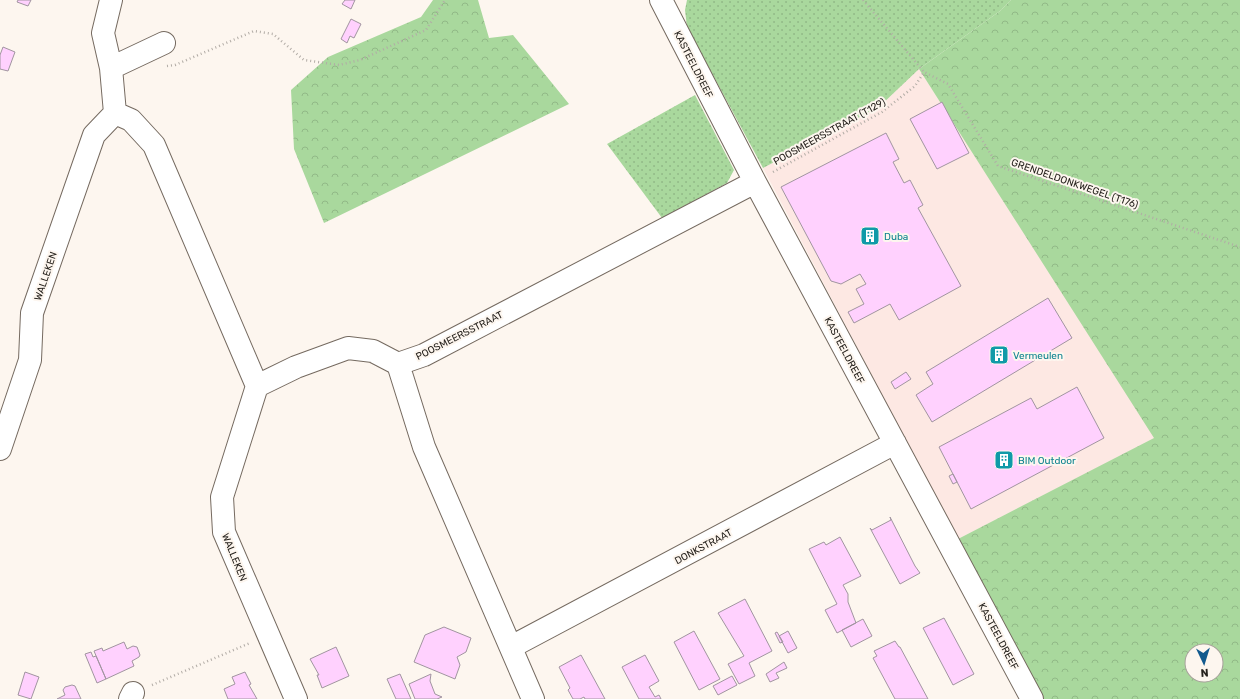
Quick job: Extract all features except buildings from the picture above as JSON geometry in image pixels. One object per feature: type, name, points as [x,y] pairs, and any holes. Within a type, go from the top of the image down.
[{"type":"street","points":[[111,0],[103,33],[111,68],[115,112],[131,120],[154,146],[257,386],[296,366],[348,348],[373,351],[398,364],[424,447],[533,699]]},
{"type":"street","name":"KASTEELDREEF","points":[[661,0],[754,182],[895,443],[1028,698]]},
{"type":"street","points":[[111,68],[156,47]]},
{"type":"street","name":"WALLEKEN","points":[[0,449],[30,360],[32,313],[94,135],[115,112]]},
{"type":"street","name":"POOSMEERSSTRAAT","points":[[398,364],[424,355],[754,182]]},
{"type":"street","name":"WALLEKEN","points":[[257,386],[222,497],[224,532],[296,699]]},
{"type":"street","name":"DONKSTRAAT","points":[[511,647],[895,443]]},
{"type":"path","points":[[156,47],[159,66],[175,65],[254,31],[273,34],[304,60],[339,65],[360,60],[426,30],[445,0]]},
{"type":"path","points":[[863,0],[924,72]]},
{"type":"path","name":"POOSMEERSSTRAAT (T129)","points":[[754,182],[882,112],[915,86],[924,72]]},
{"type":"path","name":"GRENDELDONKWEGEL (T176)","points":[[924,72],[948,84],[998,166],[1240,247]]},
{"type":"path","points":[[131,696],[269,635]]},
{"type":"shaded area","points":[[919,69],[1155,438],[958,539],[763,168],[879,107]]},
{"type":"green space","points":[[433,0],[478,0],[489,38],[513,35],[569,104],[324,223],[294,149],[291,90],[328,57],[421,17]]},
{"type":"green space","points":[[687,0],[1011,0],[1000,11],[919,69],[879,107],[763,168],[687,27],[685,10]]},
{"type":"green space","points":[[1011,0],[1240,0],[1240,699],[1044,699],[958,539],[1154,438],[919,69],[1000,11]]},
{"type":"green space","points":[[695,95],[734,170],[727,183],[662,218],[607,144]]},
{"type":"place","name":"Duba","points":[[870,236]]},
{"type":"place","name":"Vermeulen","points":[[999,355]]},
{"type":"place","name":"BIM Outdoor","points":[[1004,460]]}]
